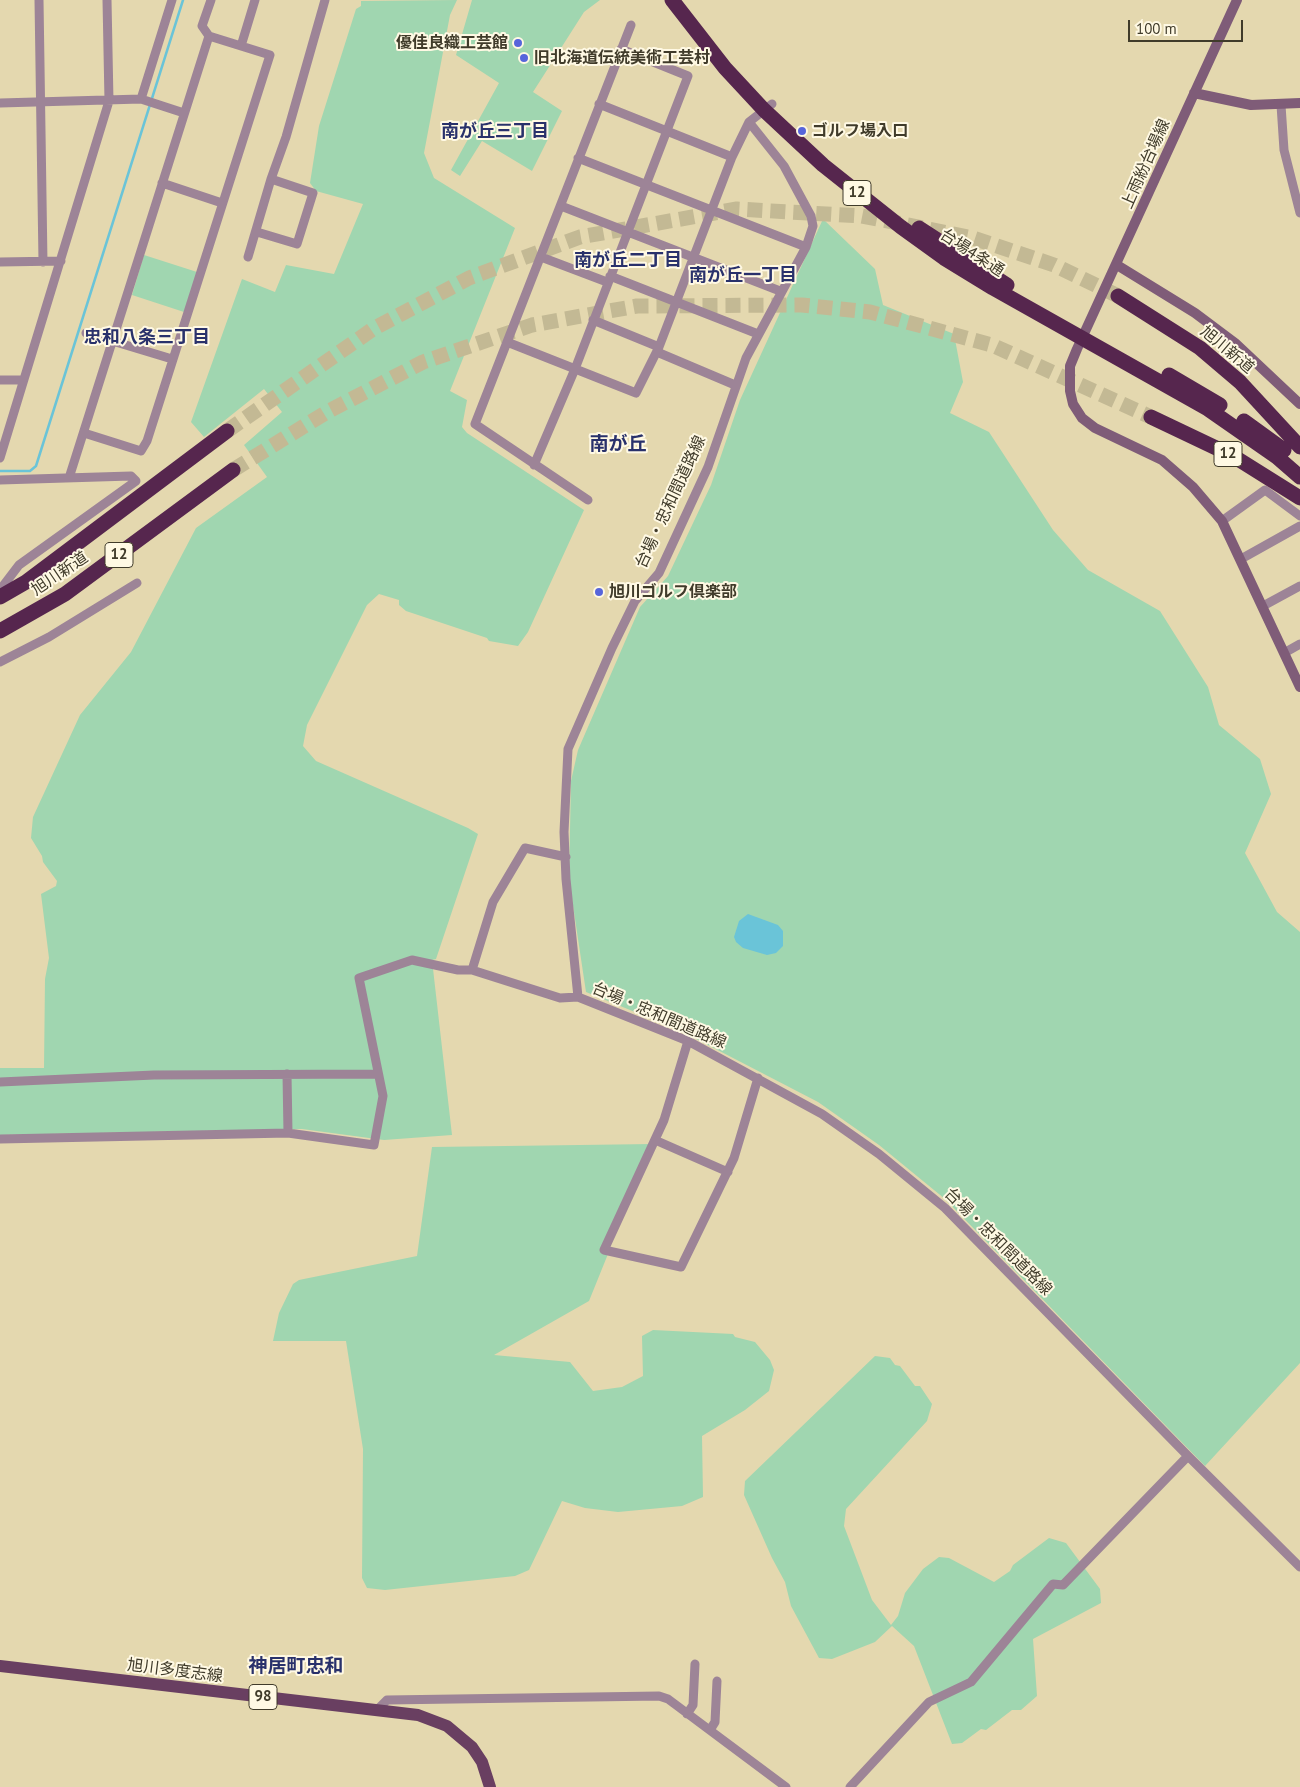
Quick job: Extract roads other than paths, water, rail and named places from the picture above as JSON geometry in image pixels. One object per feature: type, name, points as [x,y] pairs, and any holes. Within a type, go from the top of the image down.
[{"type":"highway","name":"台場4条通","points":[[672,0],[725,68],[768,107],[823,165],[901,227],[960,268],[1084,334],[1200,392],[1265,435],[1300,464]]},
{"type":"highway","name":"台場4条通","points":[[685,0],[768,107]]},
{"type":"highway","name":"旭川新道","points":[[1118,296],[1200,348],[1240,382],[1300,447]]},
{"type":"highway","name":"台場4条通","points":[[1084,334],[1208,409],[1277,457],[1300,477]]},
{"type":"highway","name":"12","points":[[1151,417],[1233,456],[1300,498]]},
{"type":"highway","name":"旭川新道","points":[[0,597],[26,582],[227,431]]},
{"type":"highway","name":"旭川新道","points":[[0,631],[65,594],[233,470]]},
{"type":"main road","name":"旭川多度志線","points":[[0,1666],[418,1715],[446,1726],[462,1736],[472,1746],[482,1762],[490,1787]]},
{"type":"street","points":[[39,0],[43,262]]},
{"type":"street","points":[[0,458],[109,101],[107,0]]},
{"type":"street","points":[[148,101],[172,0]]},
{"type":"street","points":[[84,433],[141,451],[147,441],[270,55],[209,36],[202,26],[210,0]]},
{"type":"street","points":[[240,46],[255,0]]},
{"type":"street","points":[[248,257],[257,232],[271,179],[286,137],[325,0]]},
{"type":"street","name":"上雨紛台場線","points":[[1237,0],[1084,334],[1070,366],[1069,378],[1073,404],[1082,418],[1095,428],[1162,460],[1193,487],[1222,521],[1300,687]]},
{"type":"street","points":[[588,500],[475,424],[631,25]]},
{"type":"street","points":[[69,478],[209,36]]},
{"type":"street","points":[[534,465],[575,369],[688,76],[621,49]]},
{"type":"street","points":[[1194,93],[1250,105],[1300,103]]},
{"type":"street","points":[[0,102],[148,101],[184,113]]},
{"type":"street","points":[[600,104],[732,157]]},
{"type":"street","points":[[1281,105],[1284,150],[1300,213]]},
{"type":"street","points":[[507,342],[636,393],[658,349],[713,211],[732,157],[749,122],[768,107]]},
{"type":"street","name":"台場・忠和間道路線","points":[[749,122],[784,166],[811,216],[813,226],[806,247],[780,291],[735,385],[704,476],[659,573],[635,601],[568,750],[564,832],[578,998],[688,1041],[822,1114],[879,1154],[946,1208],[1188,1456],[1300,1567]]},
{"type":"street","points":[[578,158],[806,247]]},
{"type":"street","points":[[257,232],[297,244],[313,193],[271,179]]},
{"type":"street","points":[[162,183],[222,203]]},
{"type":"street","points":[[561,206],[780,291]]},
{"type":"street","points":[[541,257],[676,302],[758,334]]},
{"type":"street","points":[[0,262],[61,261]]},
{"type":"street","points":[[1117,265],[1195,313],[1235,343],[1300,404]]},
{"type":"street","points":[[593,320],[735,385]]},
{"type":"street","points":[[86,333],[172,359]]},
{"type":"street","points":[[0,380],[23,380]]},
{"type":"street","points":[[0,480],[131,476],[136,482],[19,565],[0,590]]},
{"type":"street","points":[[1222,521],[1265,490],[1300,516]]},
{"type":"street","points":[[1241,559],[1300,526]]},
{"type":"street","points":[[0,662],[49,637],[138,583]]},
{"type":"street","points":[[1263,606],[1300,586]]},
{"type":"street","points":[[1284,653],[1300,644]]},
{"type":"street","points":[[472,970],[493,902],[525,848],[566,857]]},
{"type":"street","points":[[0,1139],[288,1133],[374,1145],[383,1096],[358,978],[412,960],[458,970],[472,970],[560,998],[578,998]]},
{"type":"street","points":[[688,1041],[664,1120],[604,1250],[681,1267],[728,1172],[758,1078]]},
{"type":"street","points":[[287,1074],[288,1133]]},
{"type":"street","points":[[0,1082],[154,1075],[378,1074]]},
{"type":"street","points":[[655,1140],[728,1172]]},
{"type":"street","points":[[850,1787],[929,1702],[971,1682],[1053,1584],[1063,1585],[1188,1456]]},
{"type":"street","points":[[687,1714],[693,1705],[695,1664]]},
{"type":"street","points":[[710,1730],[715,1722],[717,1681]]},
{"type":"street","points":[[377,1710],[387,1700],[659,1696],[668,1699],[786,1787]]},
{"type":"water","points":[[748,914],[778,925],[783,931],[783,946],[776,953],[767,955],[743,948],[736,942],[734,937],[739,921]]},
{"type":"waterway","points":[[0,471],[30,471],[36,466],[183,0]]},
{"type":"tunnel","points":[[227,431],[373,329],[469,278],[580,237],[737,209],[862,216],[973,238],[1054,265],[1118,296]]},
{"type":"tunnel","points":[[233,470],[327,412],[423,362],[532,325],[637,306],[802,305],[870,312],[992,345],[1151,417]]},
{"type":"place","name":"優佳良織工芸館","points":[[518,43]]},
{"type":"place","name":"旧北海道伝統美術工芸村","points":[[524,58]]},
{"type":"place","name":"ゴルフ場入口","points":[[802,131]]},
{"type":"place","name":"旭川ゴルフ倶楽部","points":[[599,592]]},
{"type":"district","name":"南が丘三丁目","points":[[495,132]]},
{"type":"district","name":"南が丘二丁目","points":[[628,261]]},
{"type":"district","name":"南が丘一丁目","points":[[743,276]]},
{"type":"district","name":"忠和八条三丁目","points":[[147,338]]},
{"type":"district","name":"南が丘","points":[[618,445]]},
{"type":"district","name":"神居町忠和","points":[[296,1667]]}]
